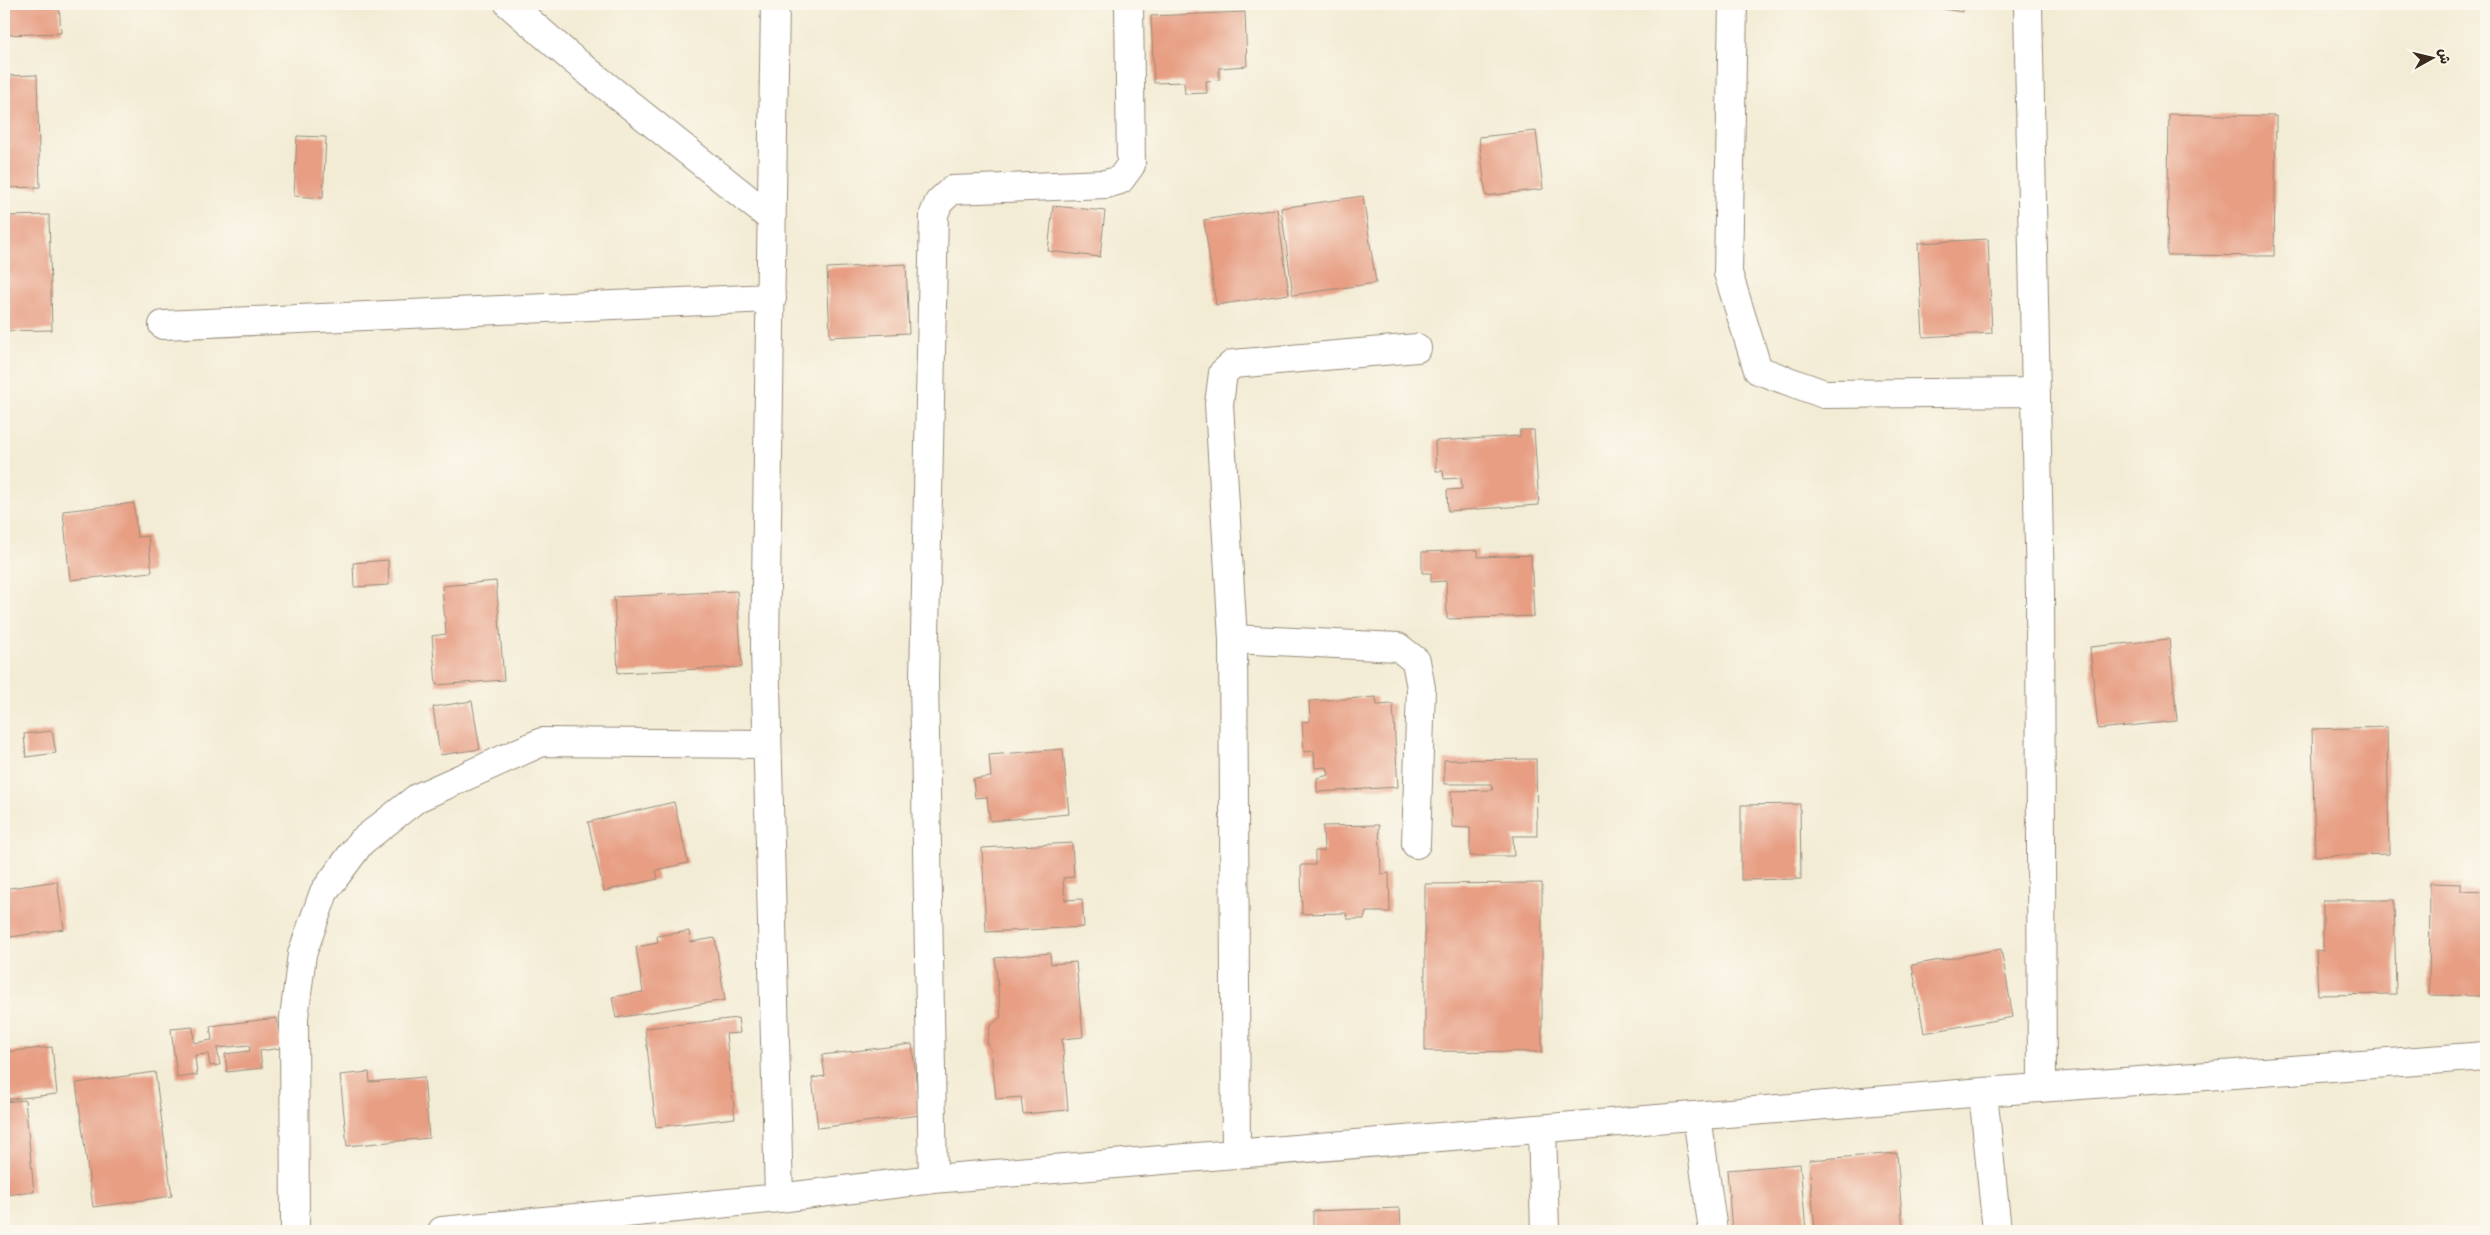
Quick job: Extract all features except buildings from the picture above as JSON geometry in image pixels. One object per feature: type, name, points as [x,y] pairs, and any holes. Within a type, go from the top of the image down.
[{"type":"street","points":[[509,4],[570,57],[770,217]]},
{"type":"street","points":[[775,4],[770,217],[772,298],[764,648],[779,1198]]},
{"type":"street","points":[[933,1179],[924,679],[934,214],[939,202],[952,190],[1106,184],[1120,180],[1131,165],[1129,4]]},
{"type":"street","points":[[1733,4],[1728,273],[1758,370],[1824,394],[2036,392]]},
{"type":"street","points":[[2028,4],[2040,595],[2042,1088]]},
{"type":"street","points":[[163,325],[772,298]]},
{"type":"street","points":[[1236,1154],[1233,639],[1219,404],[1223,373],[1233,364],[1417,348]]},
{"type":"street","points":[[1233,639],[1398,647],[1416,662],[1421,688],[1416,844]]},
{"type":"street","points":[[295,1231],[294,1018],[302,954],[324,892],[361,842],[417,798],[542,742],[767,744]]},
{"type":"street","points":[[442,1231],[779,1198],[933,1179],[1983,1092],[2486,1056]]},
{"type":"street","points":[[1983,1092],[1997,1231]]},
{"type":"street","points":[[1697,1116],[1713,1231]]},
{"type":"street","points":[[1542,1129],[1545,1231]]}]
